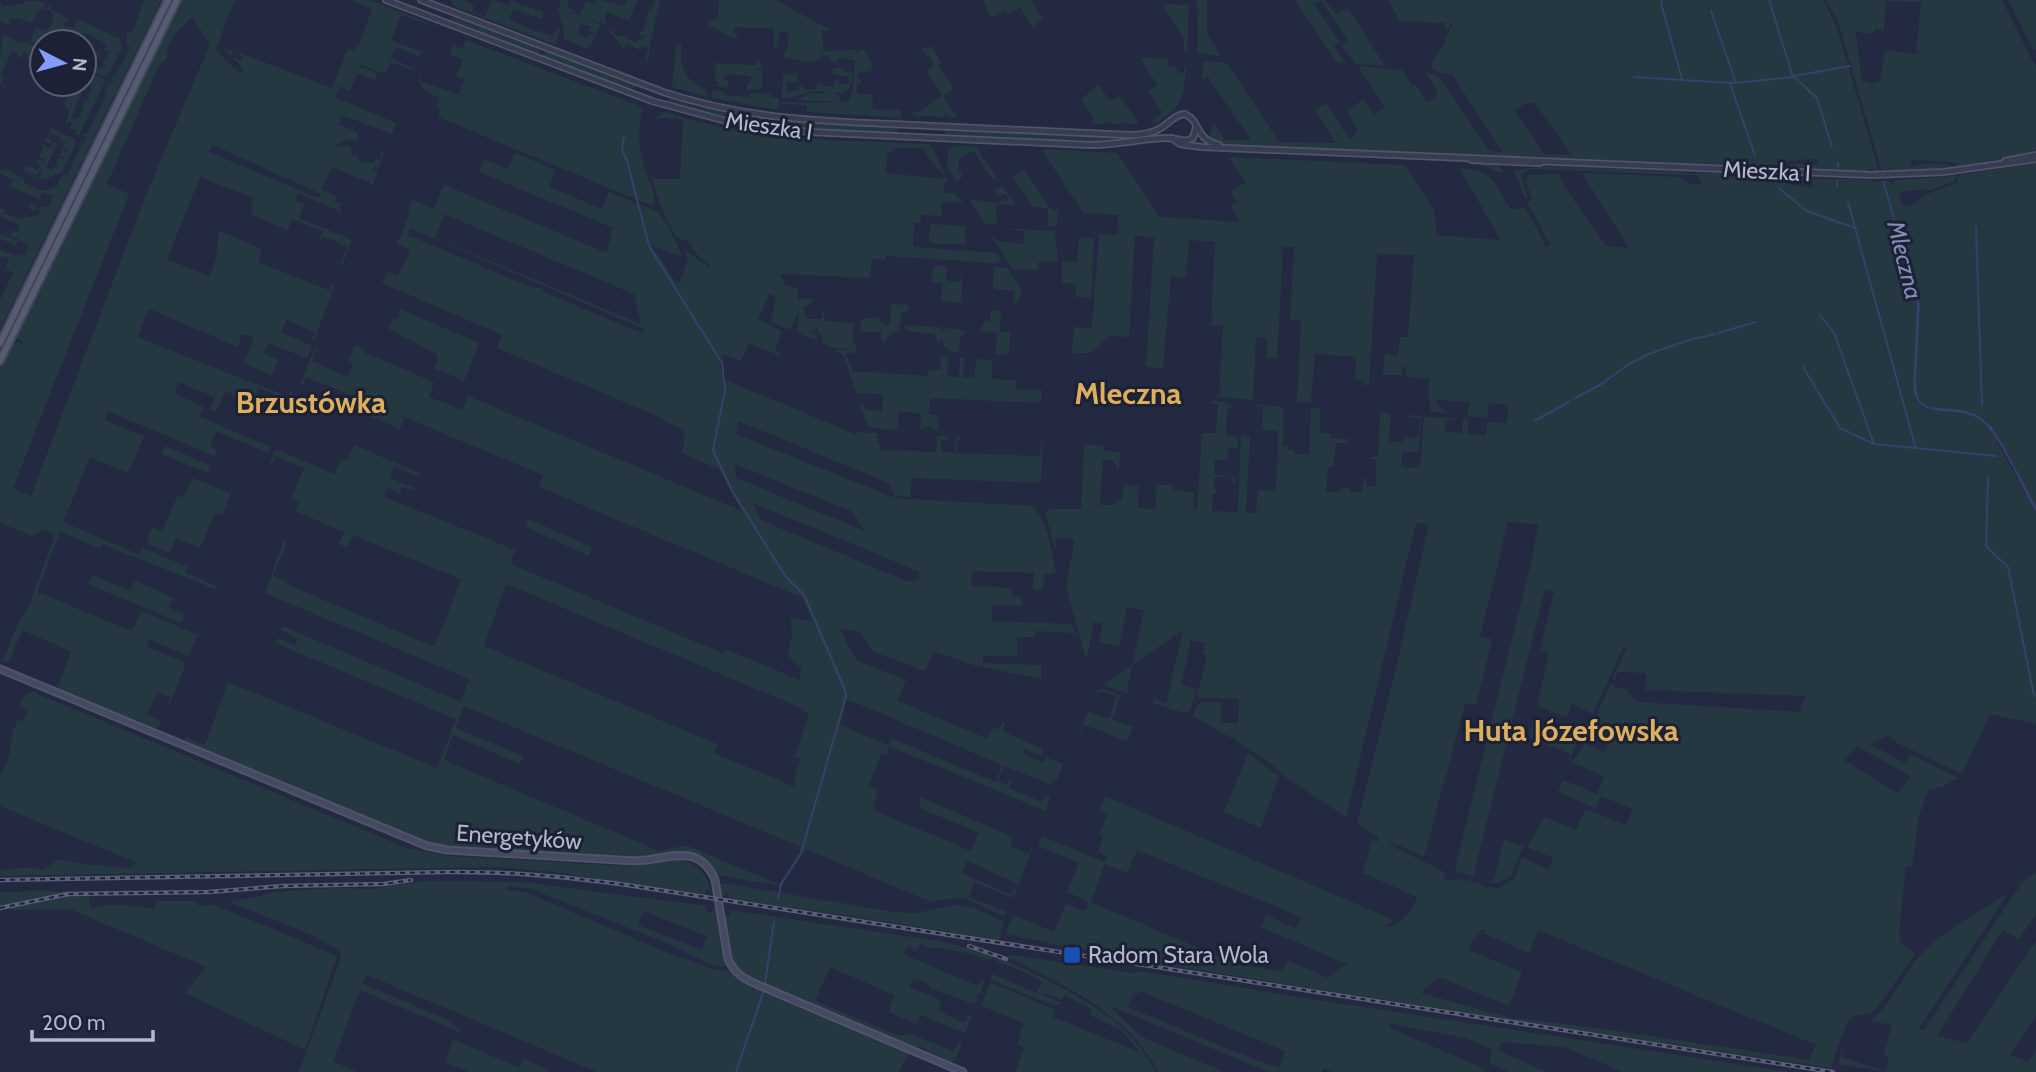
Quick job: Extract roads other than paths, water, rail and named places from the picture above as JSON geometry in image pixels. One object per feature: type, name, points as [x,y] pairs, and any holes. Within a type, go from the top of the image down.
[{"type":"main road","points":[[0,343],[168,0]]},
{"type":"main road","points":[[0,361],[177,0]]},
{"type":"main road","name":"Energetyków","points":[[0,669],[427,846],[447,850],[618,860],[646,860],[676,855],[696,858],[711,870],[715,880],[729,959],[739,975],[963,1072]]},
{"type":"street","name":"Mieszka I","points":[[386,0],[668,107],[726,121],[781,130],[1081,145],[1123,144],[1172,138],[1183,145],[1458,157],[1526,164],[1557,162],[1871,175],[1932,173],[2036,157]]},
{"type":"street","name":"Mieszka I","points":[[421,0],[640,84],[727,110],[779,118],[1129,135],[1156,131],[1172,119]]},
{"type":"street","points":[[534,57],[542,54],[542,46]]},
{"type":"street","points":[[1196,124],[1195,134],[1191,139],[1181,141],[1169,135],[1172,119],[1185,114],[1193,119],[1196,124],[1203,138],[1228,147]]},
{"type":"street","points":[[779,118],[781,130]]},
{"type":"water","points":[[1882,181],[1920,304],[1916,382],[1918,397],[1929,407],[1963,410],[1977,415],[1992,427],[2036,506],[2036,512],[2003,449],[1980,420],[1971,415],[1931,409],[1923,406],[1917,399],[1913,389],[1917,300]]},
{"type":"waterway","points":[[1662,0],[1682,79]]},
{"type":"waterway","points":[[1736,83],[1793,77],[1769,0]]},
{"type":"waterway","points":[[1711,11],[1736,83],[1731,83]]},
{"type":"waterway","points":[[1794,76],[1850,66]]},
{"type":"waterway","points":[[1634,77],[1730,83],[1755,156]]},
{"type":"waterway","points":[[1794,77],[1817,98],[1832,147]]},
{"type":"waterway","points":[[624,137],[622,150],[649,246],[722,363],[725,390],[713,450],[732,491],[786,577],[804,595],[845,690],[846,696],[801,853],[781,884],[778,900]]},
{"type":"waterway","points":[[1780,189],[1807,211],[1855,228]]},
{"type":"waterway","points":[[1848,202],[1916,449]]},
{"type":"waterway","points":[[1976,227],[1982,405]]},
{"type":"waterway","points":[[1819,314],[1834,333],[1874,444]]},
{"type":"waterway","points":[[1718,333],[1756,322]]},
{"type":"waterway","points":[[1573,399],[1649,354],[1715,334]]},
{"type":"waterway","points":[[1803,367],[1840,428],[1874,444],[1996,456]]},
{"type":"waterway","points":[[1534,421],[1569,402]]},
{"type":"waterway","points":[[1988,477],[1986,546],[2008,567],[2034,696]]},
{"type":"waterway","points":[[765,983],[774,922]]},
{"type":"waterway","points":[[736,1072],[763,993]]},
{"type":"railway","points":[[0,880],[448,872],[560,877],[627,885],[1833,1072]]},
{"type":"railway","points":[[0,908],[68,894],[209,892],[283,886],[384,884],[411,880]]},
{"type":"railway","points":[[969,946],[1006,959]]},
{"type":"place","name":"Radom Stara Wola","points":[[1072,955]]},
{"type":"district","name":"Mleczna","points":[[1128,393]]},
{"type":"district","name":"Brzustówka","points":[[311,402]]},
{"type":"district","name":"Huta Józefowska","points":[[1571,730]]}]
